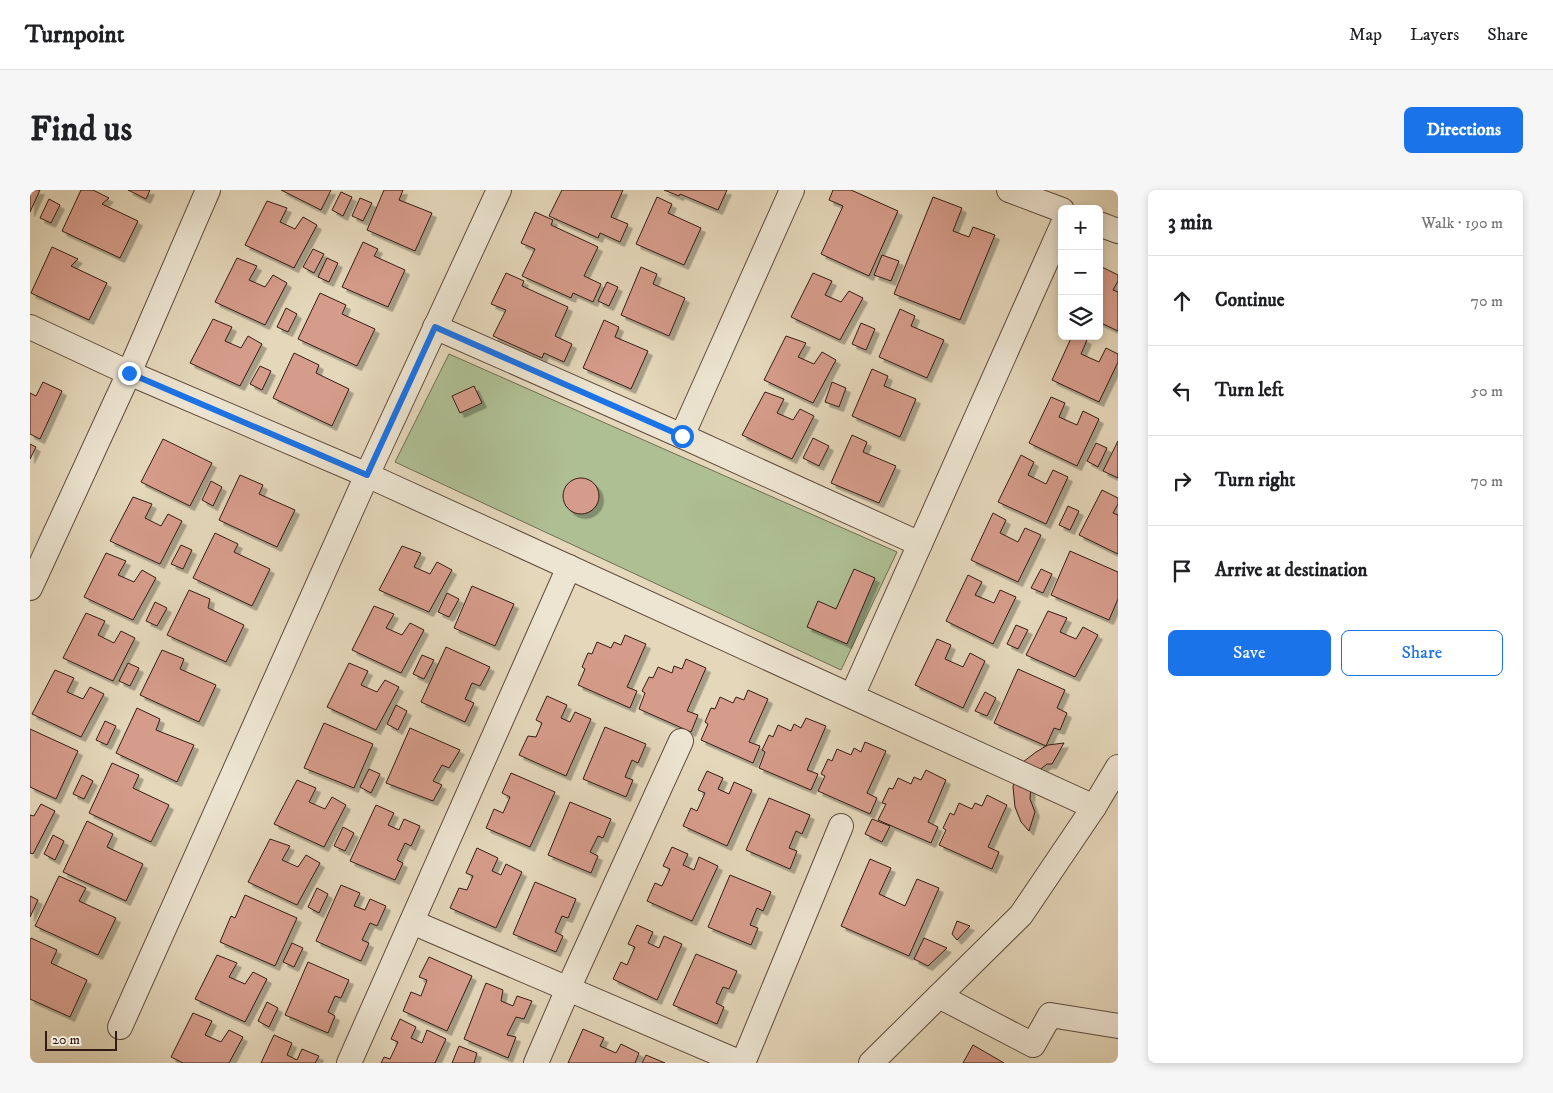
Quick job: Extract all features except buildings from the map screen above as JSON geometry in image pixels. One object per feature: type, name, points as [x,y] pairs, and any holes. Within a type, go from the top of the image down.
[{"type":"street","points":[[30,588],[129,373],[208,190]]},
{"type":"street","points":[[120,1027],[367,475],[499,190]]},
{"type":"street","points":[[682,436],[792,190]]},
{"type":"street","points":[[1009,190],[1058,208]]},
{"type":"street","points":[[1103,225],[1118,231]]},
{"type":"street","points":[[852,696],[1058,235]]},
{"type":"street","points":[[435,327],[920,544]]},
{"type":"street","points":[[30,328],[129,373],[367,475],[1094,807]]},
{"type":"street","points":[[349,1063],[569,567]]},
{"type":"street","points":[[536,1063],[681,741]]},
{"type":"street","points":[[871,1063],[1021,915],[1118,768]]},
{"type":"street","points":[[412,922],[742,1063],[840,826]]},
{"type":"street","points":[[939,996],[1033,1045],[1050,1015],[1118,1026]]},
{"type":"green space","points":[[449,354],[897,552],[841,670],[395,462]]},
{"type":"route","points":[[129,373],[367,475],[435,327],[682,436]]}]
